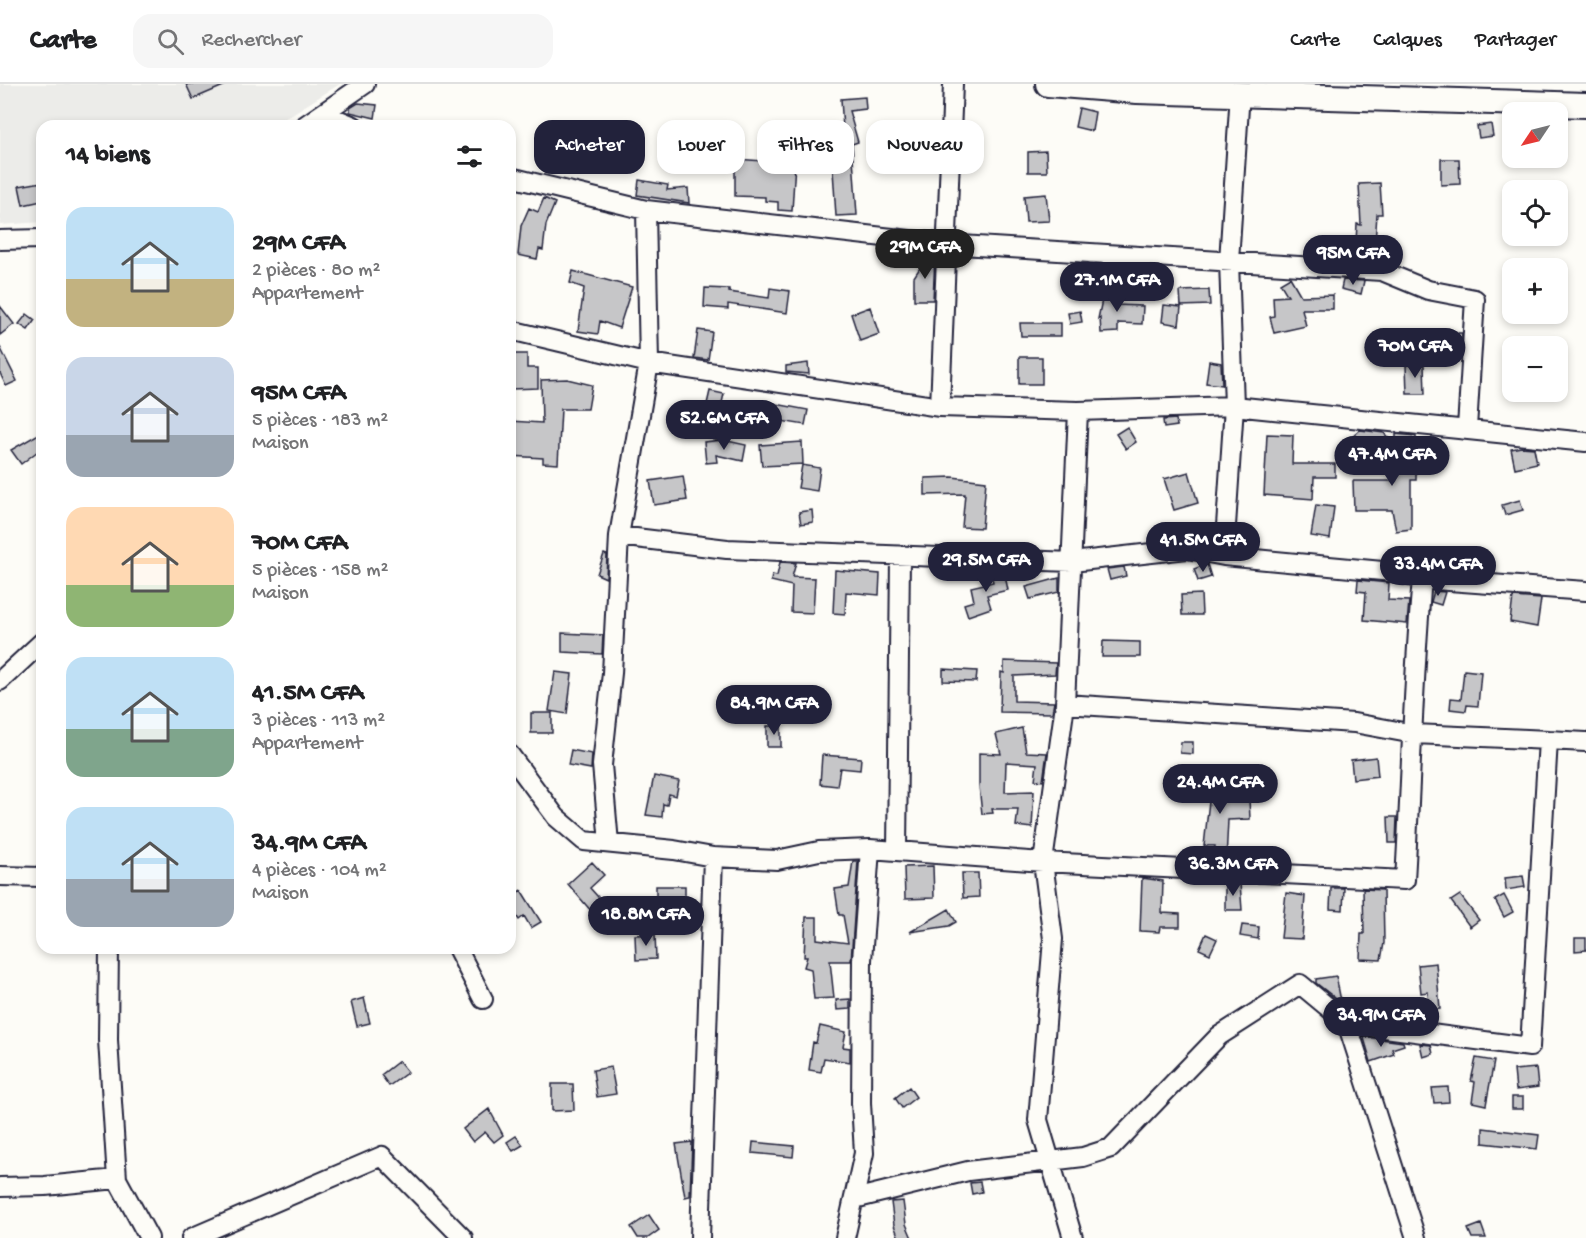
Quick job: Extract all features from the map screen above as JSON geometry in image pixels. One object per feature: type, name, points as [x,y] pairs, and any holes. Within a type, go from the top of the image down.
[{"type":"main road","points":[[1048,84],[1240,92],[1417,93],[1586,105]]},
{"type":"street","points":[[314,120],[365,84]]},
{"type":"street","points":[[940,408],[953,84]]},
{"type":"street","points":[[1224,556],[1234,406],[1229,261],[1240,92]]},
{"type":"street","points":[[325,114],[340,120]]},
{"type":"street","points":[[516,178],[646,210],[945,244],[1382,272],[1428,290],[1476,299],[1467,428]]},
{"type":"street","points":[[609,843],[602,765],[612,673],[619,536],[649,363],[646,210]]},
{"type":"street","points":[[0,240],[36,239]]},
{"type":"street","points":[[516,331],[649,363],[940,408],[1078,411],[1234,406],[1467,428],[1586,442]]},
{"type":"street","points":[[1073,1238],[1038,1120],[1053,939],[1043,862],[1065,704],[1078,411]]},
{"type":"street","points":[[619,536],[727,549],[1072,562],[1187,549],[1224,556],[1393,572],[1422,579],[1586,591]]},
{"type":"street","points":[[897,851],[900,557]]},
{"type":"street","points":[[516,763],[556,817],[584,841],[713,857],[777,860],[819,851],[870,849],[1043,862],[1405,880],[1414,735],[1415,655],[1422,579]]},
{"type":"street","points":[[0,681],[36,648]]},
{"type":"street","points":[[1065,704],[1354,723],[1414,735],[1586,742]]},
{"type":"street","points":[[854,1199],[968,1171],[1083,1157],[1111,1148],[1219,1036],[1300,984],[1347,1023],[1530,1047],[1548,740]]},
{"type":"street","points":[[845,1238],[864,1153],[862,960],[870,849]]},
{"type":"street","points":[[700,1238],[713,857]]},
{"type":"street","points":[[0,876],[36,877]]},
{"type":"street","points":[[108,954],[108,1040],[117,1179],[149,1238]]},
{"type":"street","points":[[460,954],[483,999]]},
{"type":"street","points":[[1347,1023],[1416,1238]]},
{"type":"street","points":[[191,1238],[382,1156],[463,1238]]},
{"type":"street","points":[[0,1187],[45,1186],[117,1179]]},
{"type":"shaded area","points":[[0,84],[340,84],[283,120],[36,120],[36,222],[0,225]]},
{"type":"building","points":[[186,84],[228,84],[193,99]]},
{"type":"building","points":[[865,97],[866,109],[849,111],[852,120],[842,120],[841,99]]},
{"type":"building","points":[[358,103],[377,105],[375,118],[350,112],[350,108]]},
{"type":"building","points":[[1079,108],[1095,112],[1092,131],[1075,127]]},
{"type":"building","points":[[1491,124],[1493,136],[1479,138],[1477,126]]},
{"type":"building","points":[[854,128],[858,142],[854,143]]},
{"type":"building","points":[[1046,151],[1047,172],[1028,172],[1028,152]]},
{"type":"building","points":[[1441,159],[1459,159],[1460,184],[1441,185]]},
{"type":"building","points":[[745,160],[757,160],[757,174],[794,174],[792,211],[778,210],[778,202],[765,201],[765,197],[735,196],[735,174],[745,174]]},
{"type":"building","points":[[854,172],[857,215],[836,216],[833,174]]},
{"type":"building","points":[[639,180],[668,185],[667,190],[688,188],[689,203],[637,195]]},
{"type":"building","points":[[36,183],[36,202],[23,205],[19,186]]},
{"type":"building","points":[[1380,183],[1382,214],[1377,214],[1375,243],[1356,242],[1357,224],[1361,225],[1359,184]]},
{"type":"building","points":[[1046,194],[1049,221],[1026,222],[1024,196]]},
{"type":"building","points":[[544,198],[555,203],[546,225],[543,250],[539,249],[537,259],[518,255],[521,226],[529,208],[538,212]]},
{"type":"building","points":[[929,254],[935,255],[933,300],[914,300],[914,277]]},
{"type":"building","points":[[573,271],[632,287],[619,328],[600,321],[598,334],[578,331],[584,288],[570,283]]},
{"type":"building","points":[[1290,277],[1301,296],[1333,295],[1333,309],[1302,309],[1306,326],[1274,333],[1270,317],[1274,316],[1273,297],[1288,296],[1280,283]]},
{"type":"building","points":[[1343,280],[1364,281],[1361,294],[1341,289]]},
{"type":"building","points":[[705,288],[729,289],[729,292],[769,298],[770,288],[790,291],[787,313],[728,304],[728,309],[704,307]]},
{"type":"building","points":[[1104,290],[1120,293],[1117,305],[1143,306],[1142,324],[1118,323],[1118,332],[1101,333],[1100,318],[1098,319]]},
{"type":"building","points":[[1209,290],[1210,305],[1181,306],[1180,291]]},
{"type":"building","points":[[1164,305],[1181,307],[1179,325],[1162,322]]},
{"type":"building","points":[[0,306],[14,324],[0,335]]},
{"type":"building","points":[[870,307],[879,334],[860,341],[851,314]]},
{"type":"building","points":[[1080,311],[1082,322],[1070,324],[1068,313]]},
{"type":"building","points":[[27,314],[35,320],[28,330],[19,324]]},
{"type":"building","points":[[1020,323],[1061,323],[1061,336],[1021,336]]},
{"type":"building","points":[[698,330],[712,332],[708,360],[694,358]]},
{"type":"building","points":[[1458,333],[1462,333],[1460,353],[1429,354],[1428,340],[1458,338]]},
{"type":"building","points":[[0,347],[17,381],[6,386],[0,373]]},
{"type":"building","points":[[516,354],[527,354],[527,368],[538,368],[538,388],[516,389]]},
{"type":"building","points":[[1019,357],[1042,357],[1042,384],[1019,384]]},
{"type":"building","points":[[1209,361],[1221,363],[1222,385],[1206,383]]},
{"type":"building","points":[[808,363],[809,374],[786,372],[786,366]]},
{"type":"building","points":[[1406,365],[1424,365],[1425,394],[1407,394]]},
{"type":"building","points":[[567,379],[592,385],[588,409],[561,409],[558,464],[543,463],[543,458],[516,456],[516,421],[542,423],[541,380]]},
{"type":"building","points":[[710,391],[724,394],[721,407],[707,404]]},
{"type":"building","points":[[765,402],[808,410],[805,425],[762,418]]},
{"type":"building","points":[[1176,419],[1177,426],[1164,428],[1163,420]]},
{"type":"building","points":[[1127,427],[1136,442],[1126,449],[1116,434]]},
{"type":"building","points":[[1360,430],[1384,433],[1394,445],[1371,463],[1351,438]]},
{"type":"building","points":[[1267,434],[1293,435],[1292,464],[1335,464],[1335,477],[1314,477],[1313,499],[1264,495]]},
{"type":"building","points":[[1396,434],[1416,436],[1416,480],[1411,480],[1411,529],[1396,531],[1392,510],[1354,510],[1353,481],[1396,481]]},
{"type":"building","points":[[36,435],[36,453],[21,464],[11,450]]},
{"type":"building","points":[[723,440],[746,445],[743,461],[716,455],[717,462],[706,463],[704,442]]},
{"type":"building","points":[[802,442],[803,464],[762,466],[760,445]]},
{"type":"building","points":[[1534,448],[1537,463],[1515,468],[1511,449]]},
{"type":"building","points":[[802,465],[820,468],[817,491],[798,488]]},
{"type":"building","points":[[1189,472],[1198,503],[1174,510],[1164,479]]},
{"type":"building","points":[[683,476],[687,500],[654,505],[650,481]]},
{"type":"building","points":[[952,477],[986,481],[982,528],[962,527],[965,494],[925,495],[925,478]]},
{"type":"building","points":[[1520,500],[1523,510],[1505,515],[1502,505]]},
{"type":"building","points":[[1316,505],[1334,507],[1330,539],[1311,536]]},
{"type":"building","points":[[812,510],[813,522],[801,524],[799,512]]},
{"type":"building","points":[[604,554],[607,555],[606,578],[597,574]]},
{"type":"building","points":[[780,562],[796,563],[792,577],[815,578],[813,613],[791,612],[792,586],[771,581],[772,575],[777,576]]},
{"type":"building","points":[[1207,564],[1211,577],[1198,581],[1194,569]]},
{"type":"building","points":[[1124,567],[1126,576],[1110,580],[1107,569]]},
{"type":"building","points":[[835,570],[880,574],[879,595],[846,592],[845,614],[833,613]]},
{"type":"building","points":[[990,570],[1004,571],[1008,590],[987,595],[991,608],[968,616],[964,604],[974,601],[971,587],[993,582]]},
{"type":"building","points":[[1059,578],[1059,592],[1030,599],[1026,587]]},
{"type":"building","points":[[1358,580],[1389,583],[1388,600],[1409,601],[1407,624],[1364,620],[1366,592],[1357,591]]},
{"type":"building","points":[[1434,591],[1445,592],[1441,605],[1431,602]]},
{"type":"building","points":[[1201,594],[1202,615],[1182,615],[1181,595]]},
{"type":"building","points":[[1513,597],[1541,599],[1537,627],[1510,622]]},
{"type":"building","points":[[562,633],[603,635],[602,654],[562,652]]},
{"type":"building","points":[[1103,641],[1140,642],[1140,657],[1102,657]]},
{"type":"building","points":[[1004,661],[1056,663],[1055,674],[1014,676],[1014,701],[1054,702],[1052,713],[1000,712],[1001,672],[1004,673]]},
{"type":"building","points":[[943,669],[977,671],[976,682],[943,681]]},
{"type":"building","points":[[1464,670],[1481,672],[1478,706],[1467,705],[1466,711],[1450,709],[1451,698],[1461,699]]},
{"type":"building","points":[[555,672],[572,674],[567,714],[549,711]]},
{"type":"building","points":[[531,713],[552,713],[552,733],[531,733]]},
{"type":"building","points":[[767,726],[781,726],[781,747],[767,747]]},
{"type":"building","points":[[1022,728],[1026,752],[1047,753],[1043,781],[1035,780],[1037,764],[1006,762],[1005,792],[1034,791],[1032,828],[1016,826],[1018,809],[992,809],[993,813],[982,814],[979,786],[979,753],[1001,754],[996,734]]},
{"type":"building","points":[[1181,742],[1193,742],[1193,754],[1180,753]]},
{"type":"building","points":[[571,750],[592,754],[591,769],[568,765]]},
{"type":"building","points":[[822,755],[861,758],[860,770],[840,768],[837,786],[820,784]]},
{"type":"building","points":[[1376,757],[1378,776],[1353,779],[1351,760]]},
{"type":"building","points":[[654,776],[679,781],[676,796],[669,794],[667,805],[663,804],[662,817],[646,815]]},
{"type":"building","points":[[1191,783],[1214,787],[1227,785],[1229,801],[1249,799],[1250,819],[1228,820],[1226,860],[1214,859],[1215,846],[1204,846],[1209,801],[1189,797]]},
{"type":"building","points":[[1388,817],[1397,817],[1396,843],[1389,843]]},
{"type":"building","points":[[853,861],[858,861],[851,961],[830,961],[834,998],[814,999],[811,969],[804,967],[807,957],[804,957],[806,917],[817,917],[817,939],[848,943],[843,915],[839,915],[835,889],[849,887]]},
{"type":"building","points":[[592,862],[604,875],[590,888],[615,916],[604,926],[568,884]]},
{"type":"building","points":[[933,866],[934,898],[905,899],[904,867]]},
{"type":"building","points":[[962,873],[978,873],[979,897],[963,898]]},
{"type":"building","points":[[1523,876],[1525,887],[1506,890],[1505,878]]},
{"type":"building","points":[[1142,878],[1163,881],[1162,913],[1180,914],[1180,927],[1160,927],[1159,932],[1140,931]]},
{"type":"building","points":[[1225,882],[1240,883],[1242,910],[1225,910]]},
{"type":"building","points":[[656,886],[685,886],[685,904],[656,903]]},
{"type":"building","points":[[1331,888],[1344,888],[1343,910],[1330,909]]},
{"type":"building","points":[[1363,889],[1383,890],[1384,943],[1381,960],[1360,959],[1361,934],[1364,934]]},
{"type":"building","points":[[521,890],[541,922],[531,928],[524,916],[519,920],[516,915],[516,894]]},
{"type":"building","points":[[1286,893],[1305,896],[1302,939],[1281,938]]},
{"type":"building","points":[[1460,895],[1479,920],[1470,927],[1451,901]]},
{"type":"building","points":[[1504,895],[1513,912],[1504,917],[1495,900]]},
{"type":"building","points":[[700,903],[699,923],[690,925],[686,906]]},
{"type":"building","points":[[949,909],[956,922],[949,926],[910,932]]},
{"type":"building","points":[[1242,925],[1259,927],[1258,939],[1240,936]]},
{"type":"building","points":[[655,934],[656,959],[636,960],[635,935]]},
{"type":"building","points":[[1206,934],[1217,939],[1210,954],[1199,949]]},
{"type":"building","points":[[1575,938],[1586,938],[1586,950],[1575,951]]},
{"type":"building","points":[[1436,963],[1440,1009],[1429,1010],[1428,992],[1421,993],[1418,965]]},
{"type":"building","points":[[1336,976],[1341,1001],[1316,983],[1316,979]]},
{"type":"building","points":[[364,998],[370,1023],[357,1026],[351,1002]]},
{"type":"building","points":[[850,999],[850,1009],[837,1010],[836,1000]]},
{"type":"building","points":[[820,1026],[846,1032],[843,1047],[850,1048],[850,1062],[824,1058],[821,1072],[809,1070],[813,1042],[816,1043]]},
{"type":"building","points":[[1364,1038],[1403,1042],[1404,1045],[1392,1049],[1394,1054],[1371,1062]]},
{"type":"building","points":[[1420,1044],[1431,1045],[1433,1054],[1423,1057]]},
{"type":"building","points":[[1476,1058],[1494,1061],[1486,1105],[1472,1102],[1475,1082],[1471,1081]]},
{"type":"building","points":[[399,1061],[408,1072],[389,1086],[381,1075]]},
{"type":"building","points":[[611,1067],[616,1094],[597,1097],[593,1070]]},
{"type":"building","points":[[1536,1068],[1538,1087],[1516,1090],[1514,1070]]},
{"type":"building","points":[[552,1084],[573,1084],[574,1110],[552,1111]]},
{"type":"building","points":[[909,1087],[916,1097],[902,1108],[895,1098]]},
{"type":"building","points":[[1448,1087],[1449,1102],[1434,1103],[1432,1088]]},
{"type":"building","points":[[1512,1097],[1523,1097],[1523,1109],[1512,1109]]},
{"type":"building","points":[[489,1109],[503,1135],[494,1142],[485,1132],[473,1142],[463,1129]]},
{"type":"building","points":[[1483,1128],[1539,1135],[1537,1149],[1483,1143]]},
{"type":"building","points":[[516,1136],[523,1145],[513,1151],[507,1142]]},
{"type":"building","points":[[692,1142],[690,1196],[685,1197],[676,1144]]},
{"type":"building","points":[[753,1142],[794,1146],[793,1157],[752,1153]]},
{"type":"building","points":[[980,1182],[982,1192],[972,1194],[970,1183]]},
{"type":"building","points":[[903,1201],[906,1224],[912,1238],[899,1238],[894,1225],[891,1202]]},
{"type":"building","points":[[649,1215],[659,1230],[648,1238],[638,1238],[631,1227]]},
{"type":"building","points":[[1481,1224],[1486,1238],[1472,1238],[1468,1229]]}]
